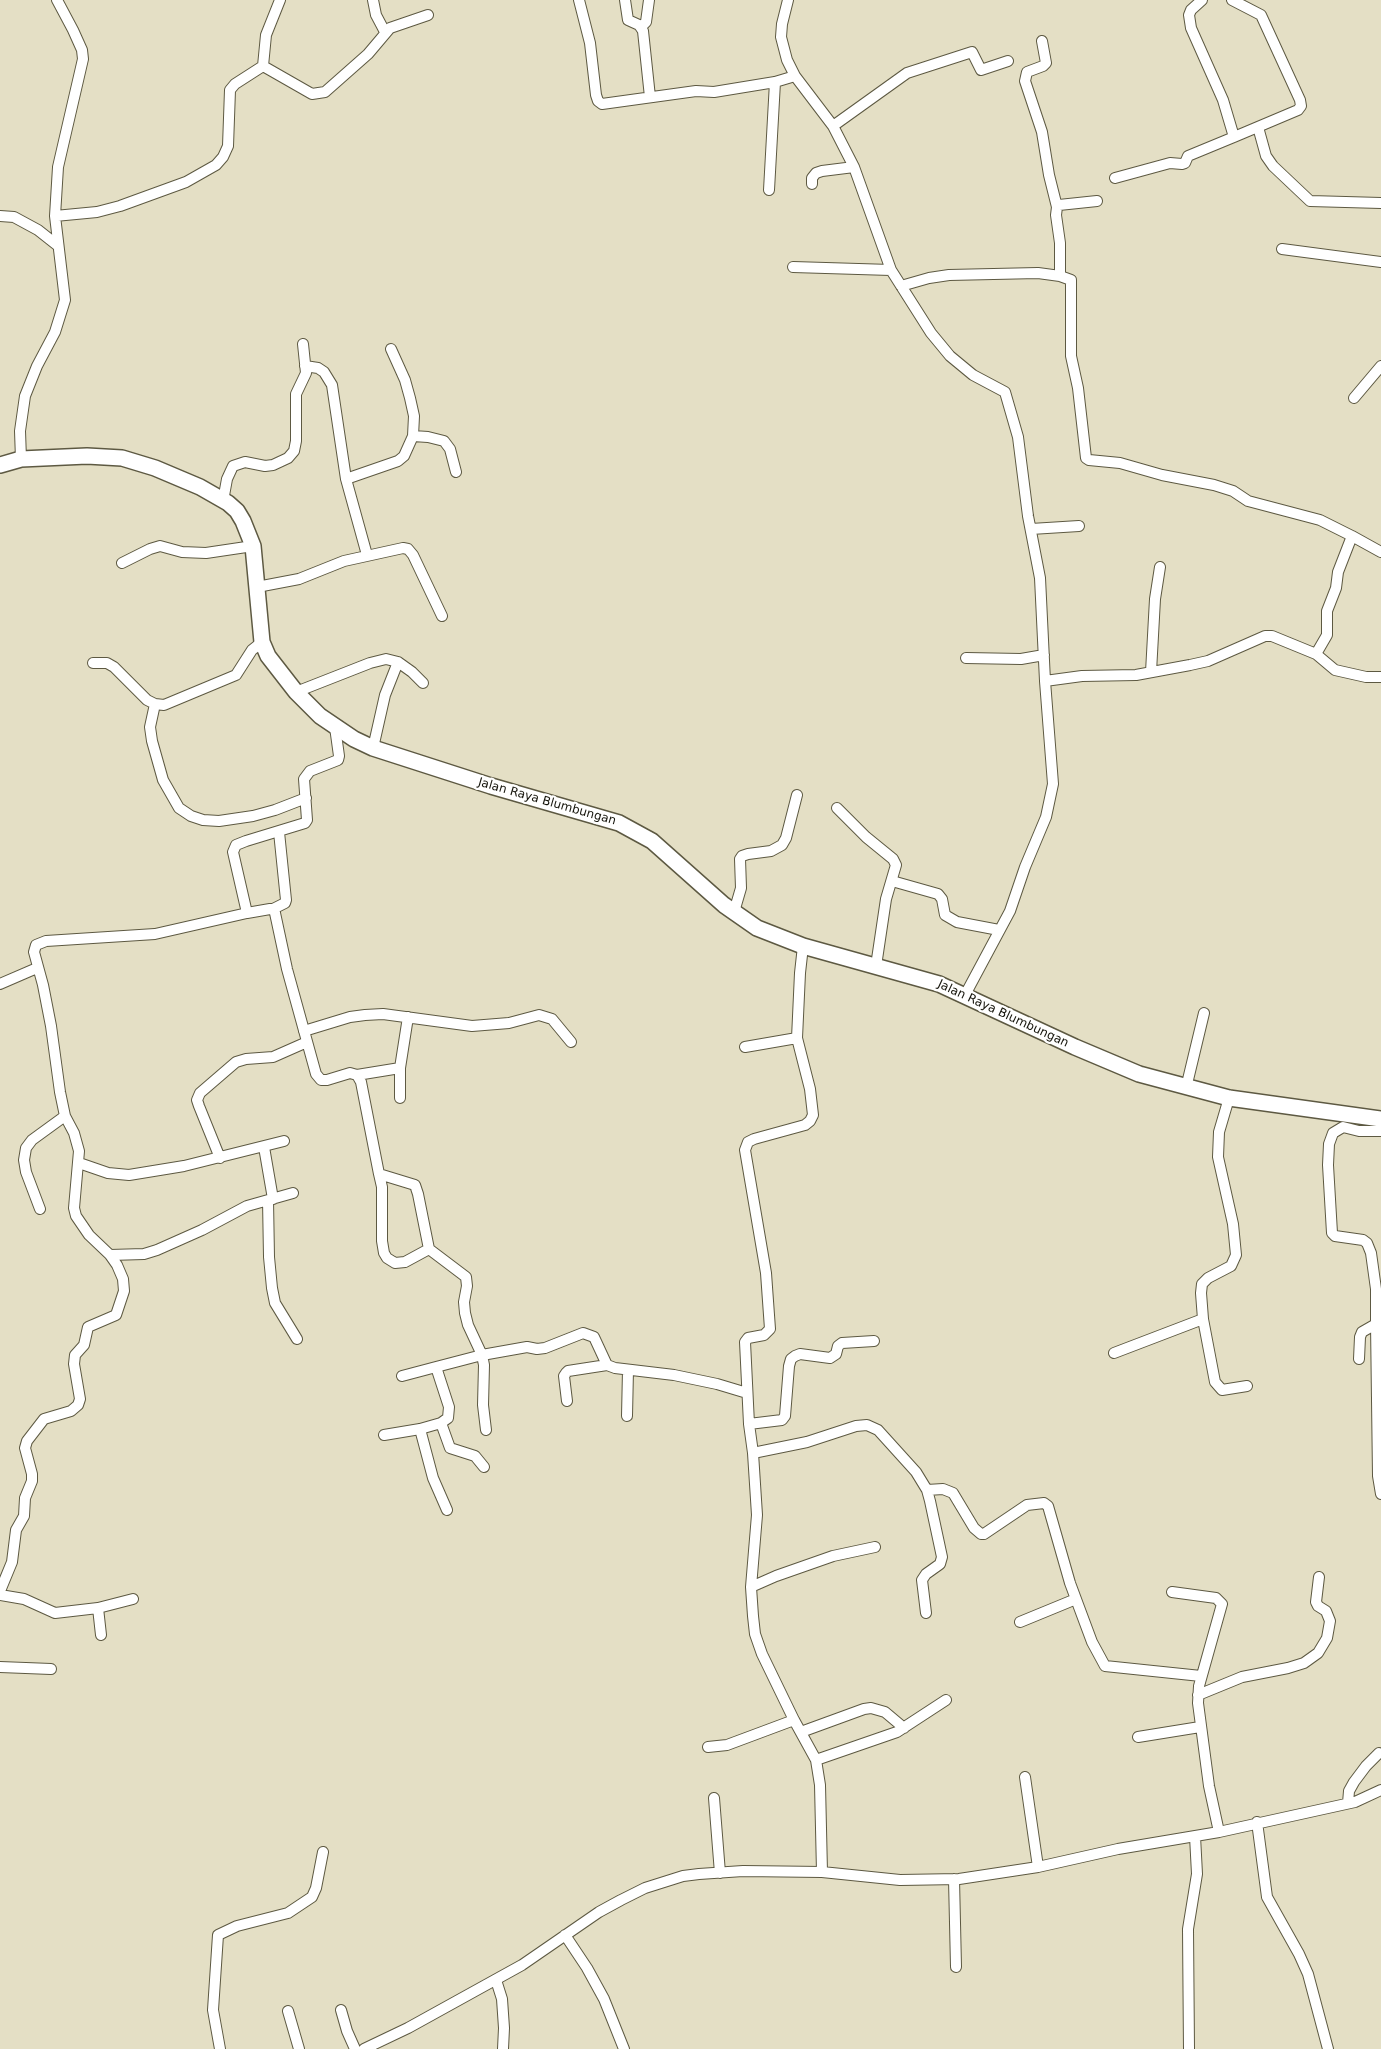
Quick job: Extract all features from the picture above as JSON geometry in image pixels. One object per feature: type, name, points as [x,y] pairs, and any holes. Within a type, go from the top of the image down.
[{"type":"main road","name":"Jalan Raya Blumbungan","points":[[0,465],[21,459],[86,456],[122,458],[155,468],[200,487],[224,500],[237,511],[244,521],[253,546],[262,642],[277,670],[320,716],[335,727],[373,748],[491,786],[619,823],[652,841],[734,912],[757,928],[803,946],[928,980],[965,995],[1110,1062],[1186,1088],[1229,1098],[1381,1119]]},
{"type":"street","points":[[21,459],[20,431],[25,396],[37,366],[55,332],[65,300],[55,216],[59,160],[83,59],[82,50],[57,0]]},
{"type":"street","points":[[263,66],[266,35],[280,0]]},
{"type":"street","points":[[372,0],[376,15],[385,32]]},
{"type":"street","points":[[579,0],[588,35],[598,101],[602,104],[696,91],[714,92],[775,82],[795,76]]},
{"type":"street","points":[[625,0],[628,20],[642,27]]},
{"type":"street","points":[[649,0],[646,22],[642,27],[650,97]]},
{"type":"street","points":[[788,0],[781,37],[787,60],[795,76],[833,126],[854,167],[891,270],[931,333],[950,356],[973,375],[1007,394],[1018,437],[1040,578],[1053,784],[1041,833],[1025,867],[1010,910],[965,995]]},
{"type":"street","points":[[1202,0],[1191,10],[1189,15],[1191,28],[1223,100],[1234,137]]},
{"type":"street","points":[[1115,178],[1170,163],[1182,164],[1188,156],[1258,128],[1298,110],[1301,106],[1261,15],[1232,0]]},
{"type":"street","points":[[263,66],[312,94],[318,94],[331,87],[368,54],[390,28],[428,15]]},
{"type":"street","points":[[1042,41],[1046,63],[1027,72],[1025,81],[1042,132],[1049,175],[1057,207],[1060,276]]},
{"type":"street","points":[[833,126],[907,73],[972,52],[981,70],[1008,62]]},
{"type":"street","points":[[55,216],[97,212],[120,206],[186,182],[216,165],[223,157],[228,146],[230,90],[235,84],[263,66]]},
{"type":"street","points":[[769,190],[775,82]]},
{"type":"street","points":[[1258,128],[1266,156],[1273,166],[1310,201],[1381,203]]},
{"type":"street","points":[[812,184],[812,178],[816,173],[854,167]]},
{"type":"street","points":[[1057,207],[1059,205],[1097,201]]},
{"type":"street","points":[[0,216],[14,217],[38,230],[57,245]]},
{"type":"street","points":[[1282,248],[1381,262]]},
{"type":"street","points":[[793,267],[891,270]]},
{"type":"street","points":[[901,286],[929,278],[949,275],[1038,273],[1068,277],[1072,284],[1070,343],[1078,388],[1086,458],[1089,460],[1120,463],[1162,475],[1224,488],[1233,491],[1248,501],[1320,520],[1381,552]]},
{"type":"street","points":[[224,500],[227,479],[234,466],[238,463],[245,462],[264,466],[273,465],[288,458],[294,451],[296,441],[296,394],[304,379],[304,344]]},
{"type":"street","points":[[346,479],[398,461],[404,456],[413,436],[414,416],[410,398],[405,380],[391,349]]},
{"type":"street","points":[[305,366],[318,368],[324,372],[332,384],[346,479],[367,555]]},
{"type":"street","points":[[1354,398],[1381,366]]},
{"type":"street","points":[[413,436],[428,436],[444,441],[450,449],[456,472]]},
{"type":"street","points":[[1031,529],[1079,526]]},
{"type":"street","points":[[1316,654],[1327,635],[1326,611],[1336,588],[1338,572],[1352,536]]},
{"type":"street","points":[[122,564],[160,546],[182,552],[206,553],[253,546]]},
{"type":"street","points":[[257,588],[299,579],[344,561],[403,548],[408,549],[416,561],[442,616]]},
{"type":"street","points":[[1151,672],[1155,598],[1160,567]]},
{"type":"street","points":[[1045,681],[1082,676],[1136,675],[1208,661],[1265,636],[1277,637],[1316,654],[1335,670],[1366,677],[1381,678]]},
{"type":"street","points":[[93,663],[106,663],[114,666],[147,700],[154,704],[164,704],[236,675],[252,650],[262,642]]},
{"type":"street","points":[[966,658],[1020,659],[1044,655]]},
{"type":"street","points":[[296,692],[370,663],[386,659],[398,662],[412,672],[423,684]]},
{"type":"street","points":[[373,748],[385,695],[398,662]]},
{"type":"street","points":[[154,704],[150,727],[163,780],[179,808],[191,816],[203,820],[219,821],[245,817],[274,810],[306,798]]},
{"type":"street","points":[[248,913],[233,852],[236,846],[246,841],[305,823],[307,820],[304,779],[310,771],[338,760],[335,727]]},
{"type":"street","points":[[734,912],[741,888],[740,859],[748,854],[772,852],[782,845],[786,838],[797,795]]},
{"type":"street","points":[[837,808],[866,837],[893,859],[896,865],[886,899],[876,966]]},
{"type":"street","points":[[0,1591],[14,1556],[16,1530],[24,1516],[25,1498],[32,1481],[25,1448],[27,1441],[44,1419],[71,1411],[78,1405],[80,1399],[74,1364],[75,1355],[84,1345],[88,1327],[112,1317],[118,1312],[124,1291],[124,1279],[117,1265],[110,1255],[89,1235],[76,1216],[74,1208],[79,1151],[74,1133],[65,1116],[51,1026],[34,952],[36,945],[40,942],[155,934],[273,909],[285,904],[279,832]]},
{"type":"street","points":[[892,880],[938,894],[942,899],[945,916],[957,922],[1000,930]]},
{"type":"street","points":[[273,909],[287,969],[316,1074],[321,1080],[327,1080],[350,1073],[357,1075],[400,1068]]},
{"type":"street","points":[[803,946],[797,1038],[810,1089],[813,1115],[805,1125],[748,1142],[745,1150],[766,1273],[770,1328],[764,1335],[748,1338],[745,1342],[749,1424],[757,1515],[751,1587],[755,1634],[762,1654],[800,1732],[816,1760],[820,1785],[822,1872]]},
{"type":"street","points":[[0,984],[37,968]]},
{"type":"street","points":[[304,1031],[350,1017],[365,1015],[383,1014],[472,1026],[509,1023],[539,1015],[552,1019],[572,1042]]},
{"type":"street","points":[[1186,1088],[1204,1014]]},
{"type":"street","points":[[400,1098],[400,1068],[408,1017]]},
{"type":"street","points":[[745,1047],[797,1038]]},
{"type":"street","points":[[220,1158],[199,1106],[200,1092],[236,1062],[246,1059],[273,1057],[307,1042]]},
{"type":"street","points":[[357,1075],[361,1082],[382,1187],[382,1241],[384,1253],[387,1258],[395,1263],[405,1262],[429,1249]]},
{"type":"street","points":[[1229,1098],[1219,1132],[1218,1157],[1233,1224],[1236,1255],[1232,1266],[1208,1278],[1202,1284],[1201,1293],[1203,1319],[1215,1382],[1222,1390],[1247,1386]]},
{"type":"street","points":[[40,1209],[26,1172],[24,1160],[26,1148],[32,1140],[65,1116]]},
{"type":"street","points":[[1381,1131],[1359,1131],[1343,1127],[1338,1129],[1332,1133],[1328,1154],[1330,1228],[1336,1236],[1358,1239],[1367,1243],[1371,1253],[1376,1289],[1378,1476],[1381,1494]]},
{"type":"street","points":[[79,1163],[108,1173],[129,1175],[220,1158],[284,1141]]},
{"type":"street","points":[[264,1147],[271,1200],[269,1257],[272,1288],[275,1303],[297,1339]]},
{"type":"street","points":[[379,1174],[414,1185],[418,1194],[429,1249],[459,1271],[467,1281],[464,1302],[465,1313],[468,1325],[482,1355],[486,1430]]},
{"type":"street","points":[[110,1255],[144,1254],[157,1250],[202,1230],[247,1206],[293,1193]]},
{"type":"street","points":[[1114,1353],[1203,1319]]},
{"type":"street","points":[[1359,1359],[1362,1332],[1376,1324]]},
{"type":"street","points":[[402,1376],[482,1355],[527,1347],[545,1348],[583,1333],[594,1337],[607,1365]]},
{"type":"street","points":[[749,1424],[782,1420],[785,1416],[789,1366],[791,1359],[795,1356],[800,1354],[830,1358],[836,1354],[838,1346],[842,1343],[874,1341]]},
{"type":"street","points":[[567,1401],[564,1376],[568,1371],[607,1365],[628,1370],[674,1375],[717,1384],[747,1394]]},
{"type":"street","points":[[384,1435],[420,1429],[441,1423],[448,1418],[449,1413],[436,1367]]},
{"type":"street","points":[[627,1416],[628,1370]]},
{"type":"street","points":[[441,1423],[450,1448],[475,1456],[484,1467]]},
{"type":"street","points":[[753,1453],[807,1442],[856,1426],[867,1425],[878,1430],[916,1472],[927,1490],[942,1557],[940,1564],[926,1574],[922,1580],[926,1613]]},
{"type":"street","points":[[420,1429],[433,1478],[447,1510]]},
{"type":"street","points":[[927,1490],[944,1489],[953,1493],[974,1528],[981,1534],[984,1534],[1027,1505],[1044,1503],[1048,1506],[1067,1574],[1092,1642],[1105,1666],[1202,1676]]},
{"type":"street","points":[[751,1587],[833,1556],[875,1547]]},
{"type":"street","points":[[1198,1696],[1242,1678],[1304,1663],[1318,1653],[1327,1638],[1330,1621],[1326,1611],[1318,1606],[1316,1602],[1319,1577]]},
{"type":"street","points":[[1172,1592],[1216,1598],[1222,1604],[1198,1696],[1200,1727],[1219,1832]]},
{"type":"street","points":[[0,1595],[24,1600],[55,1613],[98,1608],[133,1599]]},
{"type":"street","points":[[1020,1622],[1076,1599]]},
{"type":"street","points":[[98,1608],[101,1634]]},
{"type":"street","points":[[0,1667],[51,1668]]},
{"type":"street","points":[[816,1760],[904,1728],[946,1700]]},
{"type":"street","points":[[800,1732],[870,1708],[885,1712],[904,1728]]},
{"type":"street","points":[[708,1747],[727,1745],[794,1720]]},
{"type":"street","points":[[1138,1737],[1200,1727]]},
{"type":"street","points":[[1348,1803],[1349,1791],[1354,1782],[1379,1753]]},
{"type":"street","points":[[1025,1777],[1038,1867]]},
{"type":"street","points":[[364,2049],[408,2028],[522,1965],[599,1912],[645,1888],[683,1876],[720,1873],[822,1872],[900,1880],[954,1879],[1038,1867],[1118,1848],[1219,1832],[1364,1799],[1381,1790]]},
{"type":"street","points":[[714,1798],[720,1873]]},
{"type":"street","points":[[1257,1822],[1267,1897],[1308,1974],[1328,2049]]},
{"type":"street","points":[[1189,2049],[1188,1929],[1197,1874],[1195,1836]]},
{"type":"street","points":[[220,2049],[213,2010],[218,1935],[237,1926],[288,1913],[312,1897],[323,1852]]},
{"type":"street","points":[[954,1879],[954,1949],[956,1967]]},
{"type":"street","points":[[564,1935],[604,1998],[624,2049]]},
{"type":"street","points":[[496,1980],[502,1999],[503,2049]]},
{"type":"street","points":[[341,2010],[347,2031],[356,2049]]},
{"type":"street","points":[[288,2011],[298,2049]]}]
